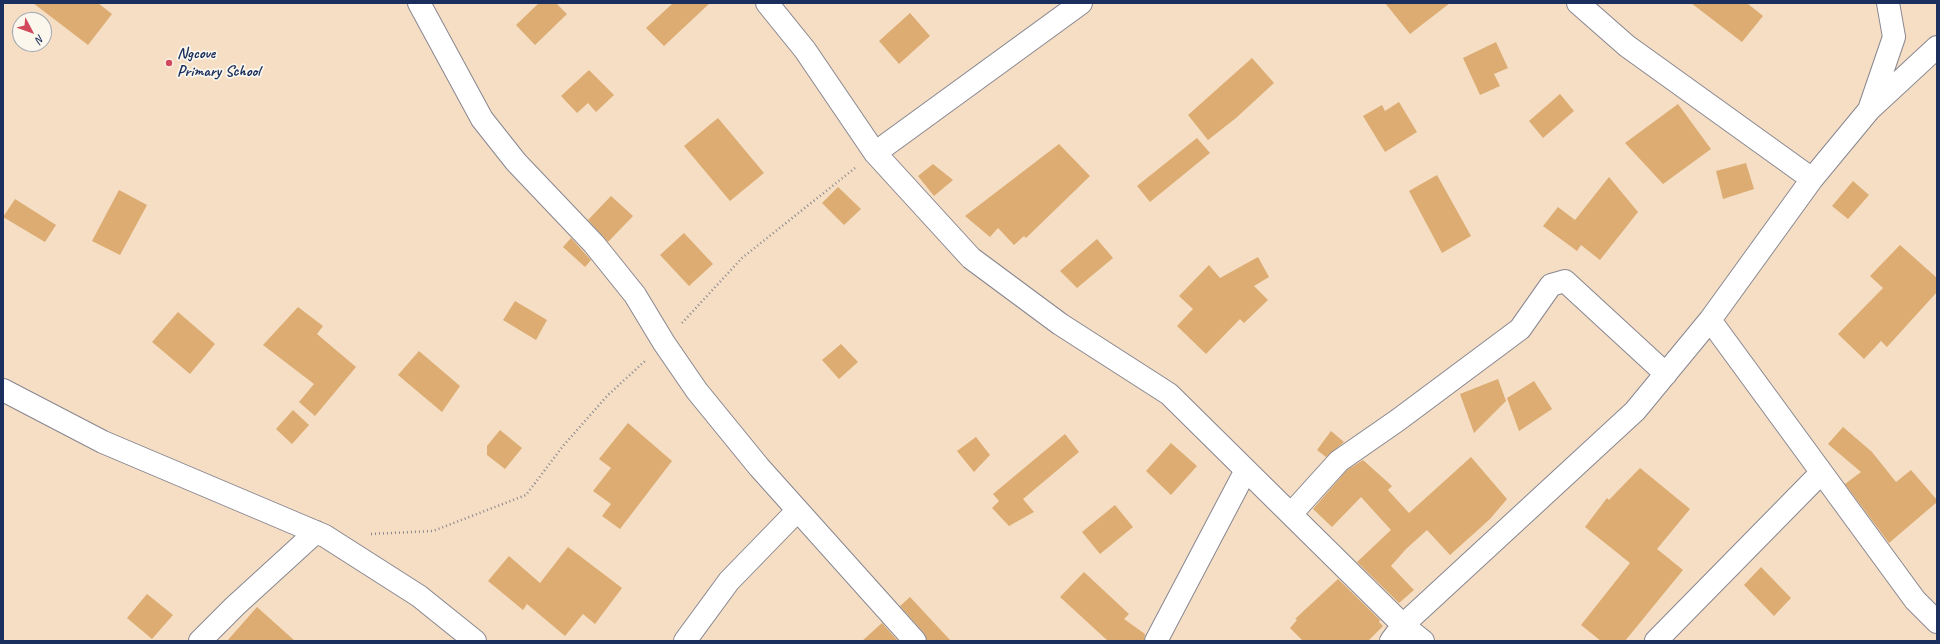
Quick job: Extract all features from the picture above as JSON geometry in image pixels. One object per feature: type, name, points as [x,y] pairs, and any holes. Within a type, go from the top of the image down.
[{"type":"street","points":[[419,3],[482,119],[516,162],[598,250],[635,295],[664,343],[697,391],[758,467],[915,641]]},
{"type":"street","points":[[767,3],[805,50],[874,153],[971,258],[1060,324],[1169,394],[1291,514],[1397,633],[1423,641]]},
{"type":"street","points":[[874,153],[1081,3]]},
{"type":"street","points":[[1578,3],[1627,46],[1812,179]]},
{"type":"street","points":[[1869,110],[1894,37],[1888,3]]},
{"type":"street","points":[[1397,633],[1635,411],[1710,320],[1812,179],[1869,110],[1937,47]]},
{"type":"street","points":[[1291,514],[1339,461],[1404,416],[1520,330],[1551,285],[1565,281],[1666,374]]},
{"type":"street","points":[[1710,320],[1915,600],[1937,622]]},
{"type":"street","points":[[3,390],[103,442],[316,532],[419,596],[475,641]]},
{"type":"street","points":[[1156,641],[1246,470]]},
{"type":"street","points":[[1656,641],[1821,473]]},
{"type":"street","points":[[685,641],[729,581],[797,511]]},
{"type":"street","points":[[200,641],[235,606],[316,532]]},
{"type":"path","points":[[364,534],[433,531],[526,495],[563,446],[608,395],[664,343],[742,258],[874,153]]},
{"type":"building","points":[[33,3],[98,3],[112,14],[88,45],[52,18],[52,12],[45,12]]},
{"type":"building","points":[[539,3],[556,3],[567,14],[535,45],[516,25]]},
{"type":"building","points":[[673,3],[710,3],[664,46],[646,28]]},
{"type":"building","points":[[1385,3],[1450,3],[1410,34]]},
{"type":"building","points":[[1691,3],[1747,3],[1763,16],[1742,42]]},
{"type":"building","points":[[910,13],[930,36],[899,64],[879,41]]},
{"type":"building","points":[[1496,42],[1508,68],[1494,74],[1500,86],[1480,95],[1463,58]]},
{"type":"building","points":[[1252,58],[1274,83],[1236,118],[1208,140],[1188,115]]},
{"type":"building","points":[[589,70],[614,95],[596,112],[588,103],[577,113],[561,96]]},
{"type":"building","points":[[1560,94],[1574,111],[1543,138],[1529,121]]},
{"type":"building","points":[[1399,102],[1417,132],[1385,152],[1363,116],[1382,105],[1385,111]]},
{"type":"building","points":[[1678,104],[1711,149],[1663,184],[1625,143]]},
{"type":"building","points":[[718,118],[764,173],[730,201],[684,146]]},
{"type":"building","points":[[1197,138],[1210,153],[1150,202],[1137,186]]},
{"type":"building","points":[[1059,144],[1090,176],[1026,238],[1024,236],[1014,245],[998,228],[990,237],[965,216]]},
{"type":"building","points":[[1746,163],[1754,189],[1723,199],[1716,171]]},
{"type":"building","points":[[933,164],[953,180],[934,196],[918,176]]},
{"type":"building","points":[[1437,175],[1471,236],[1442,253],[1409,191]]},
{"type":"building","points":[[1609,177],[1638,212],[1600,260],[1581,245],[1577,251],[1543,226],[1558,207],[1575,220]]},
{"type":"building","points":[[1853,181],[1869,195],[1848,219],[1832,206]]},
{"type":"building","points":[[838,187],[861,209],[844,225],[822,203]]},
{"type":"building","points":[[119,190],[147,205],[120,255],[92,241]]},
{"type":"building","points":[[611,196],[633,216],[608,242],[588,220]]},
{"type":"building","points":[[15,199],[56,225],[45,242],[3,217]]},
{"type":"building","points":[[684,233],[713,264],[689,286],[660,255]]},
{"type":"building","points":[[571,238],[591,260],[585,267],[563,247]]},
{"type":"building","points":[[1097,239],[1113,258],[1077,288],[1060,271]]},
{"type":"building","points":[[1900,245],[1937,278],[1937,292],[1887,347],[1881,341],[1864,359],[1838,334],[1883,288],[1870,276]]},
{"type":"building","points":[[1258,257],[1269,277],[1254,286],[1268,300],[1244,323],[1240,319],[1206,354],[1177,326],[1193,309],[1179,296],[1209,265],[1220,278]]},
{"type":"building","points":[[515,301],[547,320],[536,340],[503,320]]},
{"type":"building","points":[[298,307],[323,326],[317,334],[356,367],[315,416],[299,402],[314,384],[263,345]]},
{"type":"building","points":[[178,312],[215,344],[190,374],[152,342]]},
{"type":"building","points":[[841,344],[858,362],[839,379],[822,360]]},
{"type":"building","points":[[419,351],[460,386],[442,412],[398,375]]},
{"type":"building","points":[[1498,379],[1506,401],[1474,433],[1460,394]]},
{"type":"building","points":[[1534,381],[1552,409],[1519,431],[1507,398]]},
{"type":"building","points":[[293,410],[309,425],[292,444],[276,429]]},
{"type":"building","points":[[628,423],[672,461],[620,529],[602,516],[611,504],[593,491],[611,468],[599,459]]},
{"type":"building","points":[[1843,427],[1872,452],[1896,482],[1911,470],[1937,500],[1937,502],[1889,543],[1845,484],[1861,472],[1828,444]]},
{"type":"building","points":[[500,430],[522,448],[505,469],[487,455],[487,446]]},
{"type":"building","points":[[1331,431],[1344,442],[1326,457],[1317,450]]},
{"type":"building","points":[[1065,434],[1079,452],[1023,499],[1034,512],[1009,526],[992,508],[999,501],[993,494]]},
{"type":"building","points":[[976,437],[990,455],[974,472],[957,451]]},
{"type":"building","points":[[1171,443],[1197,466],[1171,495],[1146,471]]},
{"type":"building","points":[[1471,457],[1507,499],[1490,519],[1450,555],[1427,530],[1406,549],[1391,566],[1414,590],[1399,603],[1357,562],[1391,530],[1361,497],[1332,527],[1313,509],[1347,470],[1363,460],[1392,486],[1388,490],[1409,513]]},
{"type":"building","points":[[1640,468],[1690,509],[1657,549],[1683,570],[1625,641],[1601,641],[1581,625],[1630,563],[1585,527],[1607,498],[1609,500]]},
{"type":"building","points":[[1115,505],[1133,527],[1100,554],[1082,532]]},
{"type":"building","points":[[568,547],[622,588],[595,624],[583,614],[565,636],[527,604],[523,610],[488,581],[509,556],[540,583]]},
{"type":"building","points":[[1761,567],[1791,598],[1774,616],[1744,585]]},
{"type":"building","points":[[1084,572],[1129,614],[1124,619],[1145,634],[1144,641],[1108,641],[1060,597]]},
{"type":"building","points":[[1338,579],[1380,620],[1379,622],[1383,626],[1368,641],[1303,641],[1290,628],[1297,620],[1295,619]]},
{"type":"building","points":[[147,594],[173,615],[152,639],[127,618]]},
{"type":"building","points":[[910,597],[951,641],[927,641],[924,633],[900,606]]},
{"type":"building","points":[[257,607],[295,641],[227,641]]},
{"type":"building","points":[[882,623],[898,641],[862,641]]},
{"type":"place","name":"Ngcove Primary School","points":[[169,63]]}]
